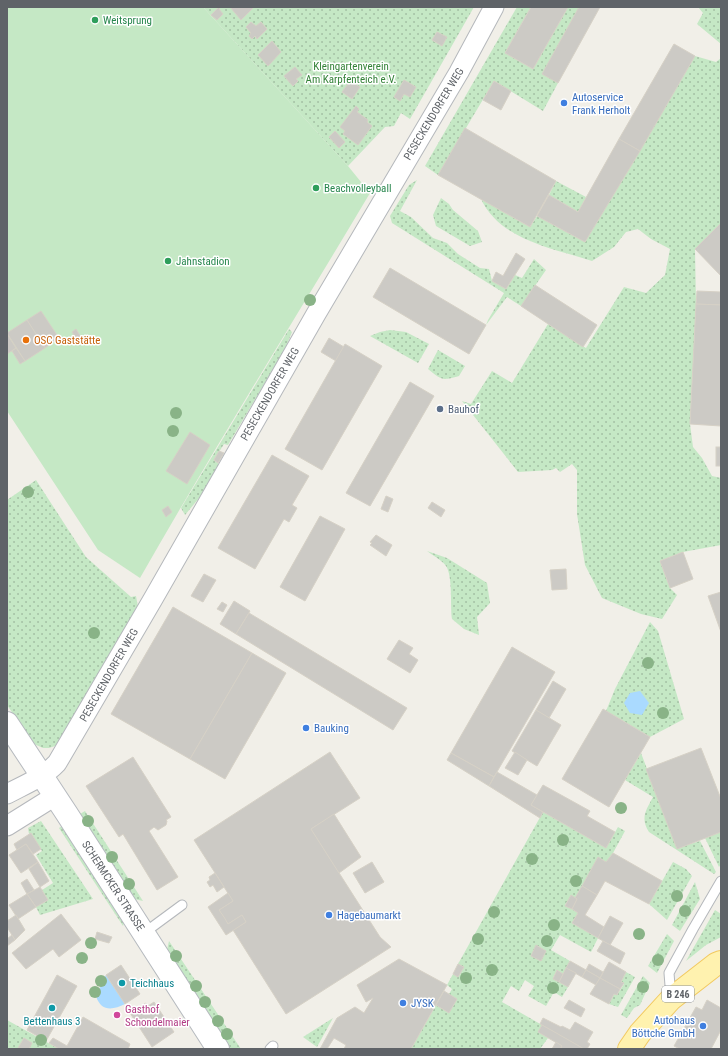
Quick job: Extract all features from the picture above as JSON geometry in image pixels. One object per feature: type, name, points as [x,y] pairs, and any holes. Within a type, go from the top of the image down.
[{"type":"main road","name":"SCHERMCKER STRASSE","points":[[7,723],[218,1049]]},
{"type":"main road","name":"B 246","points":[[629,1049],[640,1033],[671,999],[716,964],[721,962]]},
{"type":"street","name":"PESECKENDORFER WEG","points":[[7,794],[51,769],[64,752],[320,308],[459,72],[494,7]]},
{"type":"street","points":[[7,826],[55,796]]},
{"type":"lane","points":[[671,999],[669,973],[721,881]]},
{"type":"lane","points":[[144,933],[182,905]]},
{"type":"green space","name":"Jahnstadion","points":[[7,7],[203,7],[348,166],[370,193],[225,433],[140,578],[98,550],[7,411]]},
{"type":"green space","name":"Kleingartenverein Am Karpfenteich e.V.","points":[[203,7],[474,7],[410,119],[401,113],[394,126],[385,127],[348,166]]},
{"type":"green space","points":[[517,7],[531,7],[505,53],[533,69],[568,7],[579,7],[558,83],[543,111],[494,81],[438,175],[425,166]]},
{"type":"green space","points":[[698,7],[721,7],[721,44],[697,24],[703,13]]},
{"type":"green space","points":[[695,56],[716,62],[721,58],[721,223],[695,249],[696,304],[690,424],[693,447],[702,458],[712,476],[721,478],[721,545],[683,552],[660,561],[670,588],[677,595],[662,619],[641,614],[602,598],[585,565],[577,514],[577,470],[572,464],[560,472],[556,468],[552,470],[518,472],[462,401],[471,404],[492,371],[512,383],[548,324],[586,348],[624,287],[646,293],[665,275],[670,249],[651,239],[638,229],[626,232],[614,247],[592,261],[545,246],[514,233],[501,224],[490,213],[481,199],[530,227],[537,216],[585,242]]},
{"type":"green space","points":[[417,180],[400,211],[411,217],[433,238],[447,243],[458,254],[480,268],[489,269],[492,281],[506,289],[515,275],[522,278],[534,259],[546,270],[521,306],[507,297],[486,325],[504,293],[392,223],[390,216],[409,185]]},
{"type":"green space","points":[[556,181],[586,197],[578,212],[549,195]]},
{"type":"green space","points":[[441,198],[478,231],[482,242],[470,246],[436,226],[433,215]]},
{"type":"green space","points":[[289,329],[292,332],[285,349],[228,445],[224,444],[214,460],[220,465],[204,492],[185,515],[181,508]]},
{"type":"green space","points":[[390,330],[406,332],[429,344],[418,363],[370,336]]},
{"type":"green space","points":[[438,350],[465,366],[459,376],[445,379],[439,377],[428,369]]},
{"type":"green space","points":[[36,480],[86,557],[131,597],[136,596],[138,607],[61,740],[55,746],[49,748],[43,748],[34,744],[7,705],[7,500]]},
{"type":"green space","points":[[427,551],[447,558],[487,583],[490,603],[477,617],[479,635],[464,629],[452,619],[450,577],[448,571],[442,562]]},
{"type":"green space","points":[[650,622],[658,631],[684,719],[650,737],[606,711],[615,689]]},
{"type":"green space","points":[[641,753],[677,848],[700,841],[716,872],[714,874],[649,832],[644,818],[646,810],[653,797],[625,780]]},
{"type":"green space","points":[[85,811],[143,901],[134,899],[80,814]]},
{"type":"green space","points":[[543,812],[606,848],[618,827],[625,831],[613,853],[606,862],[598,858],[575,898],[571,896],[565,905],[578,913],[572,923],[598,938],[591,952],[560,935],[551,950],[570,961],[563,974],[557,970],[553,978],[568,987],[562,997],[554,992],[546,1006],[528,996],[534,986],[525,980],[519,991],[511,986],[502,1002],[542,1025],[538,1032],[548,1038],[540,1049],[411,1049],[436,1005],[449,1013],[457,999],[449,994],[452,989],[447,985],[453,974],[458,977],[464,967],[458,964]]},
{"type":"green space","points":[[41,821],[93,899],[40,915],[36,907],[48,900],[42,890],[53,883],[36,855],[42,851],[31,833],[29,834],[28,828]]},
{"type":"green space","points":[[62,826],[124,923],[123,926],[59,828]]},
{"type":"green space","points":[[721,832],[721,864],[719,867],[705,838]]},
{"type":"green space","points":[[673,862],[686,869],[692,876],[667,920],[649,904]]},
{"type":"green space","points":[[695,882],[700,899],[680,931],[672,925]]},
{"type":"green space","points":[[715,910],[721,914],[721,937],[706,945],[686,961]]},
{"type":"green space","points":[[667,934],[674,941],[657,973],[648,966]]},
{"type":"green space","points":[[169,941],[241,1049],[230,1049],[167,950]]},
{"type":"green space","points":[[626,972],[635,977],[618,1007],[609,1004],[614,994],[617,995],[624,984],[621,982]]},
{"type":"green space","points":[[643,976],[650,983],[640,1005],[634,1008],[627,1018],[621,1015]]},
{"type":"green space","points":[[333,1018],[317,1047],[303,1037]]},
{"type":"green space","points":[[7,1020],[59,1049],[7,1049]]},
{"type":"water","points":[[640,691],[649,703],[642,715],[630,713],[624,703],[630,693]]},
{"type":"water","points":[[106,975],[125,1004],[116,1008],[108,1008],[101,1005],[98,1001],[96,996]]},
{"type":"building","points":[[217,7],[221,7],[219,9],[223,14],[217,20],[211,15],[218,8]]},
{"type":"building","points":[[230,7],[254,7],[241,20]]},
{"type":"building","points":[[531,7],[568,7],[533,69],[505,53]]},
{"type":"building","points":[[579,7],[600,7],[558,83],[542,74]]},
{"type":"building","points":[[251,22],[256,26],[261,22],[267,29],[257,39],[255,36],[252,39],[249,36],[251,33],[246,27]]},
{"type":"building","points":[[437,32],[447,37],[442,46],[432,40]]},
{"type":"building","points":[[272,41],[281,52],[268,66],[258,55]]},
{"type":"building","points":[[674,44],[695,56],[640,151],[619,139]]},
{"type":"building","points":[[295,67],[302,75],[296,79],[298,81],[293,86],[284,76]]},
{"type":"building","points":[[404,80],[416,87],[410,97],[404,94],[400,101],[394,97]]},
{"type":"building","points":[[350,81],[360,87],[352,99],[342,92]]},
{"type":"building","points":[[494,81],[511,91],[501,110],[483,100]]},
{"type":"building","points":[[356,106],[359,109],[357,112],[368,120],[367,122],[372,126],[358,145],[343,134],[345,131],[340,127]]},
{"type":"building","points":[[465,128],[556,181],[530,227],[438,175]]},
{"type":"building","points":[[335,131],[345,142],[339,148],[329,137]]},
{"type":"building","points":[[619,139],[640,151],[585,242],[537,216],[549,195],[578,212]]},
{"type":"building","points":[[721,223],[721,276],[695,249]]},
{"type":"building","points":[[516,253],[525,259],[506,289],[492,281],[496,272],[503,276]]},
{"type":"building","points":[[390,268],[486,325],[469,354],[373,297]]},
{"type":"building","points":[[535,285],[597,325],[583,347],[521,306]]},
{"type":"building","points":[[697,291],[721,292],[721,305],[696,304]]},
{"type":"building","points":[[696,304],[721,305],[721,426],[690,424]]},
{"type":"building","points":[[41,311],[59,338],[45,348],[27,320]]},
{"type":"building","points":[[27,320],[45,348],[25,361],[7,333]]},
{"type":"building","points":[[76,329],[82,339],[78,341],[72,332]]},
{"type":"building","points":[[7,334],[16,348],[7,354]]},
{"type":"building","points":[[329,338],[344,347],[336,361],[321,352]]},
{"type":"building","points":[[345,344],[382,366],[322,470],[285,449]]},
{"type":"building","points":[[16,348],[25,361],[20,364],[12,351]]},
{"type":"building","points":[[410,382],[434,396],[370,506],[346,493]]},
{"type":"building","points":[[190,432],[210,445],[187,484],[166,471]]},
{"type":"building","points":[[716,447],[721,447],[721,466],[716,466]]},
{"type":"building","points":[[219,451],[224,453],[218,463],[214,460]]},
{"type":"building","points":[[272,455],[309,476],[292,505],[297,508],[289,522],[284,519],[255,569],[218,548]]},
{"type":"building","points":[[386,496],[393,499],[388,512],[381,509]]},
{"type":"building","points":[[432,502],[445,510],[441,517],[428,508]]},
{"type":"building","points":[[168,506],[172,512],[166,517],[162,510]]},
{"type":"building","points":[[320,516],[345,529],[305,601],[280,587]]},
{"type":"building","points":[[376,535],[392,545],[386,556],[370,545],[372,543],[370,542]]},
{"type":"building","points":[[683,552],[693,579],[670,588],[660,561]]},
{"type":"building","points":[[566,569],[567,589],[552,590],[550,570]]},
{"type":"building","points":[[204,574],[216,580],[203,602],[191,596]]},
{"type":"building","points":[[721,592],[721,632],[708,596]]},
{"type":"building","points":[[234,601],[250,611],[236,634],[220,624]]},
{"type":"building","points":[[222,602],[227,605],[223,612],[217,609]]},
{"type":"building","points":[[173,607],[252,653],[190,759],[111,714]]},
{"type":"building","points":[[249,613],[407,708],[393,730],[236,634]]},
{"type":"building","points":[[399,640],[413,648],[409,654],[418,660],[410,673],[387,659]]},
{"type":"building","points":[[512,647],[555,672],[494,777],[451,753]]},
{"type":"building","points":[[252,653],[286,673],[225,779],[190,759]]},
{"type":"building","points":[[553,681],[566,689],[549,718],[536,710]]},
{"type":"building","points":[[603,709],[650,737],[609,807],[562,779]]},
{"type":"building","points":[[536,710],[561,725],[537,766],[512,751]]},
{"type":"building","points":[[701,748],[721,799],[721,832],[677,849],[646,769]]},
{"type":"building","points":[[330,752],[360,798],[311,829],[380,937],[391,947],[286,1014],[233,930],[246,922],[242,915],[228,924],[219,910],[233,901],[194,840]]},
{"type":"building","points":[[515,752],[527,760],[518,775],[505,768]]},
{"type":"building","points":[[451,753],[494,777],[489,786],[447,760]]},
{"type":"building","points":[[133,757],[171,817],[166,820],[166,825],[158,830],[154,827],[149,831],[178,877],[157,890],[123,834],[119,837],[86,786]]},
{"type":"building","points":[[497,772],[537,795],[531,805],[543,812],[540,818],[489,786]]},
{"type":"building","points":[[543,785],[590,811],[587,816],[615,832],[606,848],[531,805]]},
{"type":"building","points":[[334,814],[361,857],[339,873],[311,829]]},
{"type":"building","points":[[31,833],[41,849],[33,854],[26,844],[17,850],[14,844]]},
{"type":"building","points":[[26,844],[38,862],[21,873],[9,855]]},
{"type":"building","points":[[613,853],[662,881],[649,904],[605,881],[597,895],[582,886],[598,857],[606,862]]},
{"type":"building","points":[[38,862],[49,881],[40,887],[29,869]]},
{"type":"building","points":[[372,862],[384,882],[365,893],[353,873]]},
{"type":"building","points":[[215,873],[224,887],[217,892],[213,885],[210,887],[207,882],[210,880],[209,877]]},
{"type":"building","points":[[27,879],[34,890],[27,894],[21,883]]},
{"type":"building","points":[[582,886],[597,895],[585,915],[604,927],[598,938],[572,923],[578,913],[572,909],[577,899],[575,898]]},
{"type":"building","points":[[40,887],[48,900],[36,907],[27,894]]},
{"type":"building","points":[[228,893],[233,901],[219,910],[228,924],[242,915],[246,922],[226,935],[208,907]]},
{"type":"building","points":[[27,894],[36,907],[18,919],[9,905]]},
{"type":"building","points":[[571,895],[577,899],[572,909],[565,906]]},
{"type":"building","points":[[61,914],[81,940],[59,957],[53,949],[26,969],[12,953]]},
{"type":"building","points":[[16,915],[25,930],[15,940],[7,927],[7,921]]},
{"type":"building","points":[[610,916],[623,923],[610,945],[598,938]]},
{"type":"building","points":[[97,932],[112,937],[109,943],[95,939]]},
{"type":"building","points":[[12,935],[15,940],[7,946],[7,939]]},
{"type":"building","points":[[603,941],[625,953],[620,964],[597,951]]},
{"type":"building","points":[[536,945],[546,951],[541,961],[531,956]]},
{"type":"building","name":"JYSK","points":[[399,959],[447,985],[411,1049],[344,1049],[346,1045],[334,1038],[327,1049],[320,1049],[337,1018],[355,1007],[364,1013],[373,998],[366,1002],[357,985]]},
{"type":"building","points":[[570,961],[586,970],[582,977],[566,968]]},
{"type":"building","points":[[609,962],[626,972],[621,982],[624,983],[620,989],[600,978]]},
{"type":"building","points":[[458,964],[464,967],[458,977],[453,974]]},
{"type":"building","points":[[589,964],[603,972],[600,978],[586,970]]},
{"type":"building","name":"Teichhaus","points":[[121,965],[140,994],[125,1004],[106,975]]},
{"type":"building","points":[[566,968],[576,973],[568,987],[559,982]]},
{"type":"building","points":[[557,970],[563,974],[559,982],[553,979]]},
{"type":"building","points":[[586,970],[600,978],[596,985],[582,977]]},
{"type":"building","name":"Bettenhaus 3","points":[[57,975],[77,986],[46,1041],[27,1030]]},
{"type":"building","points":[[600,978],[620,989],[617,995],[614,994],[609,1004],[590,994]]},
{"type":"building","points":[[444,991],[457,999],[449,1013],[436,1005]]},
{"type":"building","points":[[569,1000],[585,1009],[581,1017],[564,1008]]},
{"type":"building","name":"Autohaus Böttche GmbH","points":[[707,1000],[721,1008],[721,1030],[711,1049],[680,1049],[674,1046],[696,1007],[702,1010]]},
{"type":"building","points":[[154,1002],[174,1032],[152,1047],[130,1013],[146,1003],[148,1006]]},
{"type":"building","points":[[83,1017],[130,1044],[128,1049],[59,1049],[49,1043],[53,1038],[67,1046]]},
{"type":"building","points":[[543,1018],[570,1030],[575,1022],[593,1032],[587,1042],[590,1044],[587,1049],[584,1049],[540,1024]]},
{"type":"building","points":[[542,1025],[584,1049],[560,1049],[562,1046],[538,1032]]},
{"type":"building","points":[[24,1038],[32,1043],[29,1049],[18,1048]]},
{"type":"building","points":[[556,1042],[562,1046],[560,1049],[552,1049]]},
{"type":"place","name":"Weitsprung","points":[[95,20]]},
{"type":"place","name":"Autoservice Frank Herholt","points":[[564,103]]},
{"type":"place","name":"Beachvolleyball","points":[[316,188]]},
{"type":"place","name":"Jahnstadion","points":[[168,261]]},
{"type":"place","name":"OSC Gaststätte","points":[[26,340]]},
{"type":"place","name":"Bauhof","points":[[440,409]]},
{"type":"place","name":"Bauking","points":[[306,728]]},
{"type":"place","name":"Hagebaumarkt","points":[[329,915]]},
{"type":"place","name":"Teichhaus","points":[[122,983]]},
{"type":"place","name":"JYSK","points":[[403,1003]]},
{"type":"place","name":"Bettenhaus 3","points":[[52,1008]]},
{"type":"place","name":"Gasthof Schondelmaier","points":[[117,1015]]},
{"type":"place","name":"Autohaus Böttche GmbH","points":[[703,1026]]}]
